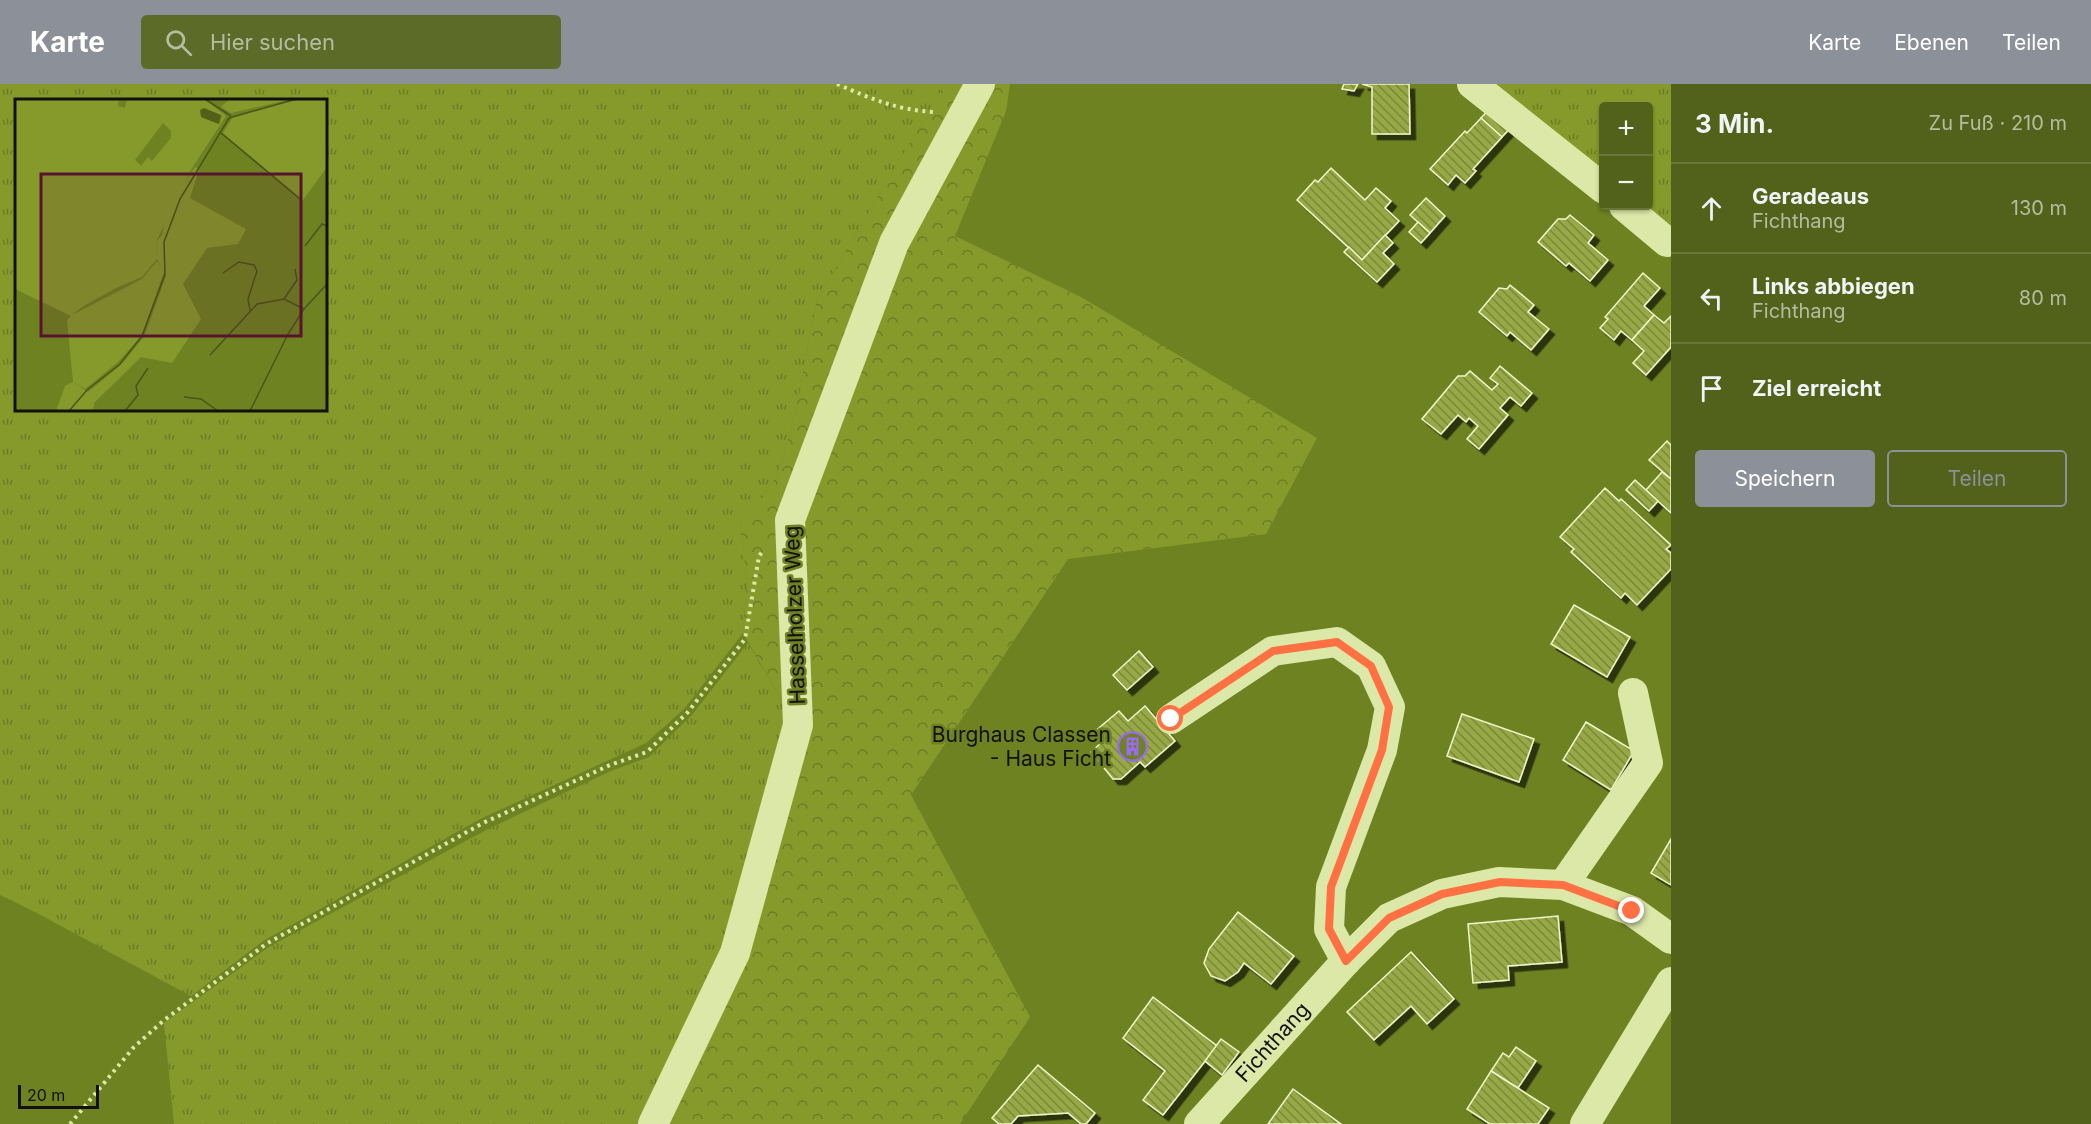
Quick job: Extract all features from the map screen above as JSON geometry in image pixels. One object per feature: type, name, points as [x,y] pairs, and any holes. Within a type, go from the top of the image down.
[{"type":"street","name":"Hasselholzer Weg","points":[[653,1124],[735,953],[798,725],[790,520],[894,243],[980,84]]},
{"type":"street","points":[[1472,84],[1599,185]]},
{"type":"street","points":[[1629,210],[1667,242]]},
{"type":"street","points":[[1171,719],[1273,651],[1337,642],[1371,666],[1389,707],[1382,750],[1331,887],[1329,929],[1346,961]]},
{"type":"street","points":[[1563,885],[1648,763],[1633,693]]},
{"type":"street","name":"Fichthang","points":[[1199,1124],[1346,961],[1389,918],[1442,894],[1500,882],[1563,885],[1632,911],[1671,939]]},
{"type":"street","points":[[1585,1124],[1671,982]]},
{"type":"path","points":[[837,84],[884,104],[910,111],[965,110]]},
{"type":"path","points":[[70,1124],[134,1047],[162,1021],[266,944],[483,823],[610,765],[648,752],[688,712],[745,639],[759,556],[790,520]]},
{"type":"green space","points":[[0,84],[945,84],[817,300],[796,410],[778,475],[740,522],[747,583],[743,633],[684,709],[646,743],[480,819],[263,941],[191,996],[0,895]]},
{"type":"green space","points":[[945,84],[1010,84],[1006,111],[955,236],[1081,297],[1317,438],[1266,534],[1068,559],[911,795],[1030,1017],[960,1124],[666,1124],[744,960],[790,715],[743,633],[747,583],[740,522],[778,475],[796,410],[817,300]]},
{"type":"green space","points":[[1482,84],[1671,84],[1671,240],[1636,210],[1653,210],[1653,102],[1599,102],[1599,180]]},
{"type":"green space","points":[[748,643],[790,715],[726,950],[643,1124],[174,1124],[164,1023],[269,947],[488,829],[611,771],[649,757],[692,715]]},
{"type":"building","points":[[1344,84],[1358,84],[1354,91],[1342,89]]},
{"type":"building","points":[[1362,84],[1409,84],[1410,134],[1372,134],[1372,87]]},
{"type":"building","points":[[1493,105],[1514,124],[1502,137],[1481,118]]},
{"type":"building","points":[[1481,118],[1502,137],[1473,169],[1476,171],[1465,183],[1456,175],[1448,185],[1430,169],[1465,131],[1467,133]]},
{"type":"building","points":[[1331,168],[1365,200],[1376,188],[1391,201],[1385,208],[1399,221],[1362,260],[1297,200],[1315,180],[1318,182]]},
{"type":"building","points":[[1426,198],[1445,216],[1430,233],[1410,215]]},
{"type":"building","points":[[1570,215],[1594,235],[1588,243],[1608,260],[1590,281],[1569,263],[1566,266],[1538,242],[1558,219],[1566,219]]},
{"type":"building","points":[[1418,222],[1430,233],[1421,243],[1409,232]]},
{"type":"building","points":[[1385,235],[1393,243],[1383,253],[1394,264],[1377,282],[1344,252],[1349,247],[1362,260]]},
{"type":"building","points":[[1643,273],[1660,288],[1644,306],[1654,315],[1632,340],[1621,331],[1614,340],[1600,328],[1608,319],[1605,317]]},
{"type":"building","points":[[1510,285],[1534,305],[1528,312],[1549,329],[1531,350],[1510,332],[1507,336],[1479,312],[1499,288],[1507,289]]},
{"type":"building","points":[[1654,315],[1664,323],[1671,316],[1671,347],[1646,375],[1633,363],[1644,351],[1632,340]]},
{"type":"building","points":[[1500,366],[1532,393],[1521,406],[1510,397],[1500,408],[1508,415],[1479,449],[1467,439],[1478,426],[1469,418],[1466,422],[1458,415],[1441,434],[1422,419],[1458,376],[1465,376],[1470,371],[1492,390],[1498,384],[1490,378]]},
{"type":"building","points":[[1667,441],[1671,445],[1671,479],[1649,460]]},
{"type":"building","points":[[1662,472],[1671,479],[1671,513],[1646,490]]},
{"type":"building","points":[[1635,480],[1658,501],[1649,511],[1626,490]]},
{"type":"building","points":[[1605,488],[1619,501],[1621,499],[1671,545],[1666,549],[1671,553],[1671,569],[1637,605],[1625,593],[1621,598],[1571,552],[1574,549],[1560,537]]},
{"type":"building","points":[[1574,605],[1630,637],[1607,677],[1551,644]]},
{"type":"building","points":[[1139,651],[1153,667],[1127,690],[1113,675]]},
{"type":"building","name":"Burghaus Classen - Haus Ficht","points":[[1145,706],[1175,741],[1145,767],[1140,762],[1121,779],[1113,779],[1091,752],[1102,742],[1094,732],[1119,711],[1128,721]]},
{"type":"building","points":[[1462,714],[1534,739],[1519,782],[1447,756]]},
{"type":"building","points":[[1586,722],[1634,751],[1611,790],[1563,760]]},
{"type":"building","points":[[1671,839],[1671,885],[1651,873]]},
{"type":"building","points":[[1238,912],[1294,956],[1271,984],[1244,963],[1238,972],[1225,981],[1211,976],[1204,963],[1209,949]]},
{"type":"building","points":[[1558,916],[1562,962],[1508,966],[1509,980],[1473,983],[1468,924]]},
{"type":"building","points":[[1411,952],[1454,999],[1427,1024],[1411,1006],[1374,1040],[1347,1012]]},
{"type":"building","points":[[1153,997],[1217,1046],[1163,1115],[1143,1100],[1165,1071],[1123,1038]]},
{"type":"building","points":[[1221,1039],[1239,1052],[1222,1075],[1205,1061]]},
{"type":"building","points":[[1516,1047],[1536,1061],[1518,1088],[1491,1071],[1503,1053],[1509,1057]]},
{"type":"building","points":[[1038,1065],[1095,1113],[1086,1124],[1081,1124],[1068,1113],[1018,1116],[1011,1124],[999,1124],[992,1118]]},
{"type":"building","points":[[1491,1071],[1549,1108],[1538,1124],[1490,1124],[1467,1109]]},
{"type":"building","points":[[1293,1089],[1341,1124],[1268,1124]]},
{"type":"place","name":"Burghaus Classen - Haus Ficht","points":[[1132,747]]},
{"type":"route","points":[[1171,719],[1273,651],[1337,642],[1371,666],[1389,707],[1382,750],[1331,887],[1329,929],[1346,961],[1389,918],[1442,894],[1500,882],[1563,885],[1632,911]]}]
